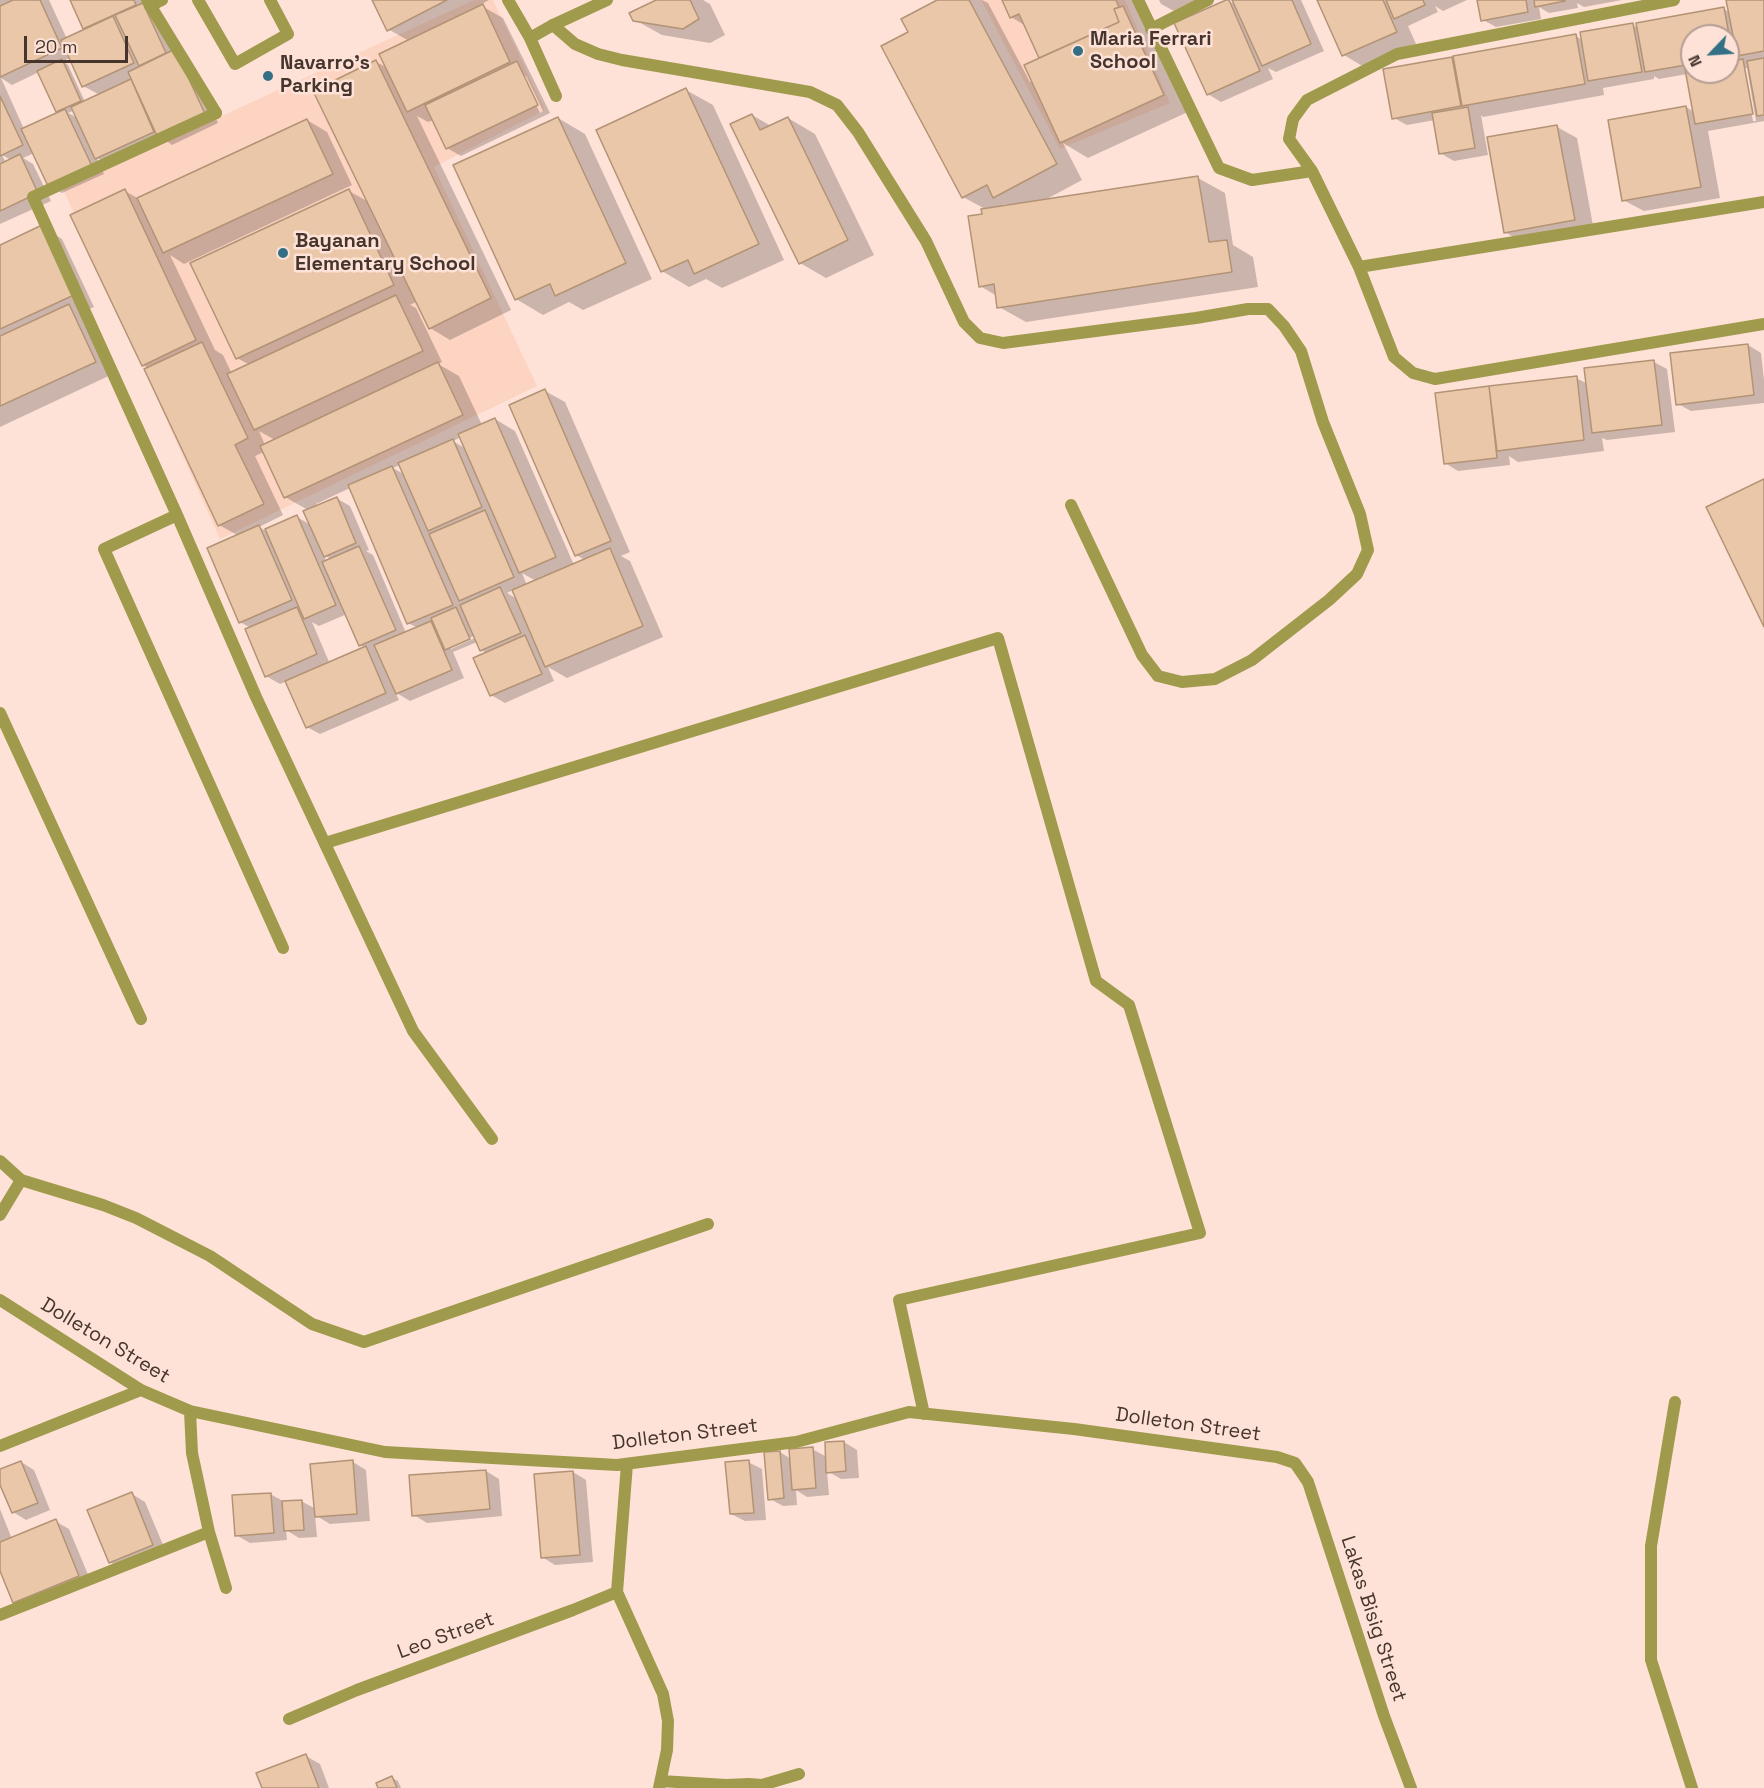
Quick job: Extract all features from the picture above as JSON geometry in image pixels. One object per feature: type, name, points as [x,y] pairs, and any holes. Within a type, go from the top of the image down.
[{"type":"street","points":[[198,0],[235,64],[288,34],[270,0]]},
{"type":"street","points":[[508,0],[530,38],[556,96]]},
{"type":"street","points":[[530,38],[608,0]]},
{"type":"street","points":[[1138,0],[1219,168],[1252,180],[1312,171]]},
{"type":"street","points":[[1151,29],[1208,0]]},
{"type":"street","points":[[1674,0],[1397,54],[1307,100],[1293,119],[1289,139],[1312,171],[1359,267],[1394,357],[1413,373],[1435,379],[1764,324]]},
{"type":"street","points":[[153,2],[216,113],[33,198],[177,515],[256,697],[412,1031],[492,1139]]},
{"type":"street","points":[[553,25],[575,44],[598,54],[810,92],[837,105],[858,132],[926,241],[964,322],[980,338],[1003,343],[1248,309],[1269,309],[1284,326],[1300,351],[1323,422],[1360,514],[1368,550],[1357,574],[1329,600],[1252,660],[1215,679],[1182,682],[1158,676],[1142,655],[1071,505]]},
{"type":"street","points":[[1359,267],[1764,202]]},
{"type":"street","points":[[177,515],[104,549],[283,948]]},
{"type":"street","points":[[324,843],[998,638],[1096,981],[1129,1005],[1200,1233],[899,1300],[924,1414]]},
{"type":"street","points":[[0,713],[141,1019]]},
{"type":"street","points":[[0,1161],[21,1180],[136,1218],[210,1257],[312,1324],[364,1342],[708,1224]]},
{"type":"street","points":[[0,1215],[21,1180]]},
{"type":"street","name":"Dolleton Street","points":[[0,1300],[141,1390],[190,1411],[385,1452],[617,1465],[796,1442],[909,1412],[1074,1428],[1277,1457],[1295,1463]]},
{"type":"street","points":[[0,1446],[141,1390]]},
{"type":"street","points":[[1675,1402],[1650,1546],[1651,1660],[1692,1788]]},
{"type":"street","points":[[190,1411],[192,1453],[209,1532],[226,1588]]},
{"type":"street","name":"Lakas Bisig Street","points":[[1295,1463],[1308,1482],[1384,1716],[1411,1788]]},
{"type":"street","points":[[627,1464],[617,1592],[663,1694],[668,1721],[667,1749],[660,1784],[762,1785],[799,1774]]},
{"type":"street","points":[[0,1615],[209,1532]]},
{"type":"street","name":"Leo Street","points":[[289,1719],[367,1686],[617,1592]]},
{"type":"shaded area","name":"Bayanan Elementary School","points":[[474,0],[493,0],[545,110],[434,167],[537,386],[220,539],[63,189]]},
{"type":"shaded area","name":"Maria Ferrari School","points":[[981,0],[1125,0],[1170,103],[1060,149]]},
{"type":"building","points":[[13,0],[40,0],[62,48],[0,77],[0,6]]},
{"type":"building","points":[[70,0],[134,0],[136,5],[83,29]]},
{"type":"building","points":[[372,0],[447,0],[387,31]]},
{"type":"building","points":[[656,0],[690,0],[699,19],[683,29],[633,21],[629,13]]},
{"type":"building","points":[[937,0],[969,0],[1057,164],[993,198],[987,185],[962,198],[881,46],[908,32],[901,19]]},
{"type":"building","points":[[1002,0],[1116,0],[1119,7],[1114,9],[1119,22],[1039,58],[1019,14],[1010,18]]},
{"type":"building","points":[[1229,0],[1260,71],[1207,95],[1174,23]]},
{"type":"building","points":[[1232,0],[1292,0],[1311,44],[1262,66]]},
{"type":"building","points":[[1317,0],[1383,0],[1397,32],[1342,56]]},
{"type":"building","points":[[1386,0],[1423,0],[1425,5],[1394,19]]},
{"type":"building","points":[[1477,0],[1526,0],[1528,12],[1481,21]]},
{"type":"building","points":[[1534,0],[1565,0],[1565,1],[1535,7]]},
{"type":"building","points":[[1726,0],[1764,0],[1764,51],[1740,55],[1740,24],[1731,24]]},
{"type":"building","points":[[143,3],[166,53],[139,66],[115,15]]},
{"type":"building","points":[[483,4],[510,62],[407,112],[379,54]]},
{"type":"building","points":[[1123,6],[1164,95],[1060,143],[1024,65],[1119,22],[1114,9]]},
{"type":"building","points":[[1724,7],[1727,24],[1680,24],[1680,66],[1645,72],[1636,23]]},
{"type":"building","points":[[113,16],[134,63],[82,87],[61,40]]},
{"type":"building","points":[[1633,23],[1642,72],[1588,81],[1580,32]]},
{"type":"building","points":[[1576,34],[1585,84],[1462,106],[1453,56]]},
{"type":"building","points":[[175,49],[206,116],[158,138],[128,72]]},
{"type":"building","points":[[1452,57],[1461,106],[1392,119],[1383,69]]},
{"type":"building","points":[[1764,58],[1764,115],[1757,116],[1747,61]]},
{"type":"building","points":[[62,59],[81,101],[56,112],[37,71]]},
{"type":"building","points":[[1743,59],[1753,114],[1695,124],[1688,84],[1740,84],[1740,60]]},
{"type":"building","points":[[376,60],[491,298],[429,329],[313,91]]},
{"type":"building","points":[[517,61],[538,105],[446,149],[425,105]]},
{"type":"building","points":[[131,79],[154,132],[95,159],[71,107]]},
{"type":"building","points":[[686,88],[759,244],[694,274],[688,260],[661,272],[596,130]]},
{"type":"building","points":[[0,96],[23,145],[0,156]]},
{"type":"building","points":[[1686,106],[1701,187],[1622,201],[1608,120]]},
{"type":"building","points":[[1468,107],[1475,148],[1439,154],[1432,113]]},
{"type":"building","points":[[65,109],[92,166],[48,186],[21,129]]},
{"type":"building","points":[[752,114],[760,130],[788,117],[848,240],[799,264],[730,124]]},
{"type":"building","points":[[558,117],[626,263],[555,296],[550,284],[515,300],[453,165]]},
{"type":"building","points":[[307,119],[333,174],[163,253],[137,198]]},
{"type":"building","points":[[1557,125],[1575,220],[1504,233],[1487,137]]},
{"type":"building","points":[[20,154],[38,193],[0,211],[0,164]]},
{"type":"building","points":[[1198,176],[1209,242],[1227,240],[1232,272],[997,308],[994,284],[979,287],[968,216],[982,214],[981,209]]},
{"type":"building","points":[[125,189],[196,340],[142,366],[70,215]]},
{"type":"building","points":[[349,189],[394,285],[236,359],[190,263]]},
{"type":"building","points":[[42,225],[74,295],[0,329],[0,245]]},
{"type":"building","points":[[396,295],[423,351],[254,430],[227,374]]},
{"type":"building","points":[[69,304],[96,362],[0,406],[0,336]]},
{"type":"building","points":[[202,342],[248,438],[235,445],[264,504],[218,526],[144,369]]},
{"type":"building","points":[[1748,344],[1754,395],[1676,405],[1670,353]]},
{"type":"building","points":[[1654,360],[1662,425],[1592,433],[1584,368]]},
{"type":"building","points":[[438,362],[463,415],[284,498],[260,446]]},
{"type":"building","points":[[1577,376],[1584,440],[1497,451],[1489,386]]},
{"type":"building","points":[[1489,386],[1497,458],[1444,464],[1435,393]]},
{"type":"building","points":[[545,389],[611,541],[575,556],[509,405]]},
{"type":"building","points":[[495,418],[556,557],[519,573],[458,434]]},
{"type":"building","points":[[453,439],[482,507],[428,531],[398,463]]},
{"type":"building","points":[[392,466],[453,605],[407,624],[348,485]]},
{"type":"building","points":[[1764,479],[1764,627],[1706,507]]},
{"type":"building","points":[[337,497],[356,543],[324,557],[303,511]]},
{"type":"building","points":[[485,510],[514,577],[459,601],[429,534]]},
{"type":"building","points":[[297,515],[336,605],[304,619],[265,529]]},
{"type":"building","points":[[259,525],[292,600],[239,623],[207,548]]},
{"type":"building","points":[[359,546],[396,630],[359,646],[322,562]]},
{"type":"building","points":[[610,548],[643,626],[545,667],[512,590]]},
{"type":"building","points":[[500,587],[521,633],[480,651],[460,605]]},
{"type":"building","points":[[297,607],[317,654],[265,677],[245,629]]},
{"type":"building","points":[[456,607],[470,639],[445,650],[431,618]]},
{"type":"building","points":[[431,621],[452,670],[396,694],[374,645]]},
{"type":"building","points":[[525,635],[542,674],[490,696],[473,658]]},
{"type":"building","points":[[366,646],[386,693],[306,728],[285,681]]},
{"type":"building","points":[[844,1441],[846,1471],[826,1473],[825,1442]]},
{"type":"building","points":[[813,1447],[816,1488],[792,1490],[789,1449]]},
{"type":"building","points":[[780,1451],[784,1498],[768,1500],[764,1452]]},
{"type":"building","points":[[353,1460],[357,1514],[315,1517],[310,1464]]},
{"type":"building","points":[[749,1460],[754,1513],[730,1514],[725,1462]]},
{"type":"building","points":[[21,1461],[38,1503],[12,1513],[0,1485],[0,1469]]},
{"type":"building","points":[[486,1470],[490,1509],[412,1516],[409,1475]]},
{"type":"building","points":[[573,1471],[580,1555],[541,1558],[534,1474]]},
{"type":"building","points":[[132,1492],[153,1545],[109,1563],[87,1510]]},
{"type":"building","points":[[271,1493],[274,1533],[235,1536],[232,1495]]},
{"type":"building","points":[[302,1500],[304,1530],[284,1531],[282,1501]]},
{"type":"building","points":[[56,1519],[79,1576],[13,1603],[0,1571],[0,1542]]},
{"type":"building","points":[[306,1754],[319,1788],[262,1788],[256,1773]]},
{"type":"building","points":[[392,1776],[397,1788],[378,1788],[376,1783]]},
{"type":"place","name":"Maria Ferrari School","points":[[1078,51]]},
{"type":"place","name":"Navarro's Parking","points":[[268,76]]},
{"type":"place","name":"Bayanan Elementary School","points":[[283,253]]}]
